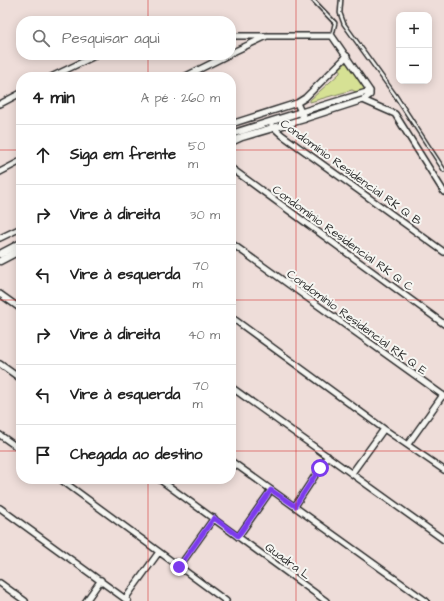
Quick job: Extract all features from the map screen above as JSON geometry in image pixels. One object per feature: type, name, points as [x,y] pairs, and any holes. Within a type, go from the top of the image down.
[{"type":"street","points":[[236,52],[270,35]]},
{"type":"street","points":[[236,36],[332,36],[370,91]]},
{"type":"street","points":[[236,122],[297,103],[313,91],[347,56]]},
{"type":"street","points":[[62,72],[87,60]]},
{"type":"street","points":[[194,72],[218,60]]},
{"type":"street","points":[[236,140],[363,100],[370,95],[370,91]]},
{"type":"street","points":[[236,132],[370,91]]},
{"type":"street","points":[[0,104],[16,96]]},
{"type":"street","points":[[363,100],[395,114],[444,192]]},
{"type":"street","points":[[297,103],[304,119]]},
{"type":"street","name":"Condomínio Residencial RK Q B","points":[[266,123],[275,128],[288,140],[444,252]]},
{"type":"street","points":[[0,172],[16,164]]},
{"type":"street","name":"Condomínio Residencial RK Q C","points":[[236,172],[444,324]]},
{"type":"street","points":[[0,238],[16,230]]},
{"type":"street","points":[[0,254],[16,246]]},
{"type":"street","name":"Condomínio Residencial RK Q E","points":[[236,247],[443,396],[408,444]]},
{"type":"street","points":[[0,261],[16,253]]},
{"type":"street","points":[[0,294],[16,305]]},
{"type":"street","points":[[236,321],[384,429],[444,470]]},
{"type":"street","points":[[0,364],[16,375]]},
{"type":"street","points":[[236,391],[444,540]]},
{"type":"street","points":[[352,473],[384,429]]},
{"type":"street","points":[[0,435],[16,446]]},
{"type":"street","points":[[295,506],[328,456]]},
{"type":"street","points":[[236,465],[426,601]]},
{"type":"street","points":[[67,484],[226,601]]},
{"type":"street","name":"Quadra L","points":[[166,484],[326,601]]},
{"type":"street","points":[[238,536],[271,490]]},
{"type":"street","points":[[0,508],[127,600],[159,552]]},
{"type":"street","points":[[179,567],[214,518]]},
{"type":"street","points":[[86,601],[101,580]]},
{"type":"street","points":[[0,583],[25,601]]},
{"type":"lane","points":[[313,0],[335,23],[332,36]]},
{"type":"lane","points":[[341,0],[340,13],[344,24],[395,95],[444,170]]},
{"type":"green space","points":[[347,62],[365,87],[365,90],[358,93],[352,90],[310,102],[310,100],[340,73],[340,68]]},
{"type":"route","points":[[179,567],[214,518],[238,536],[271,490],[295,506],[320,468]]}]
